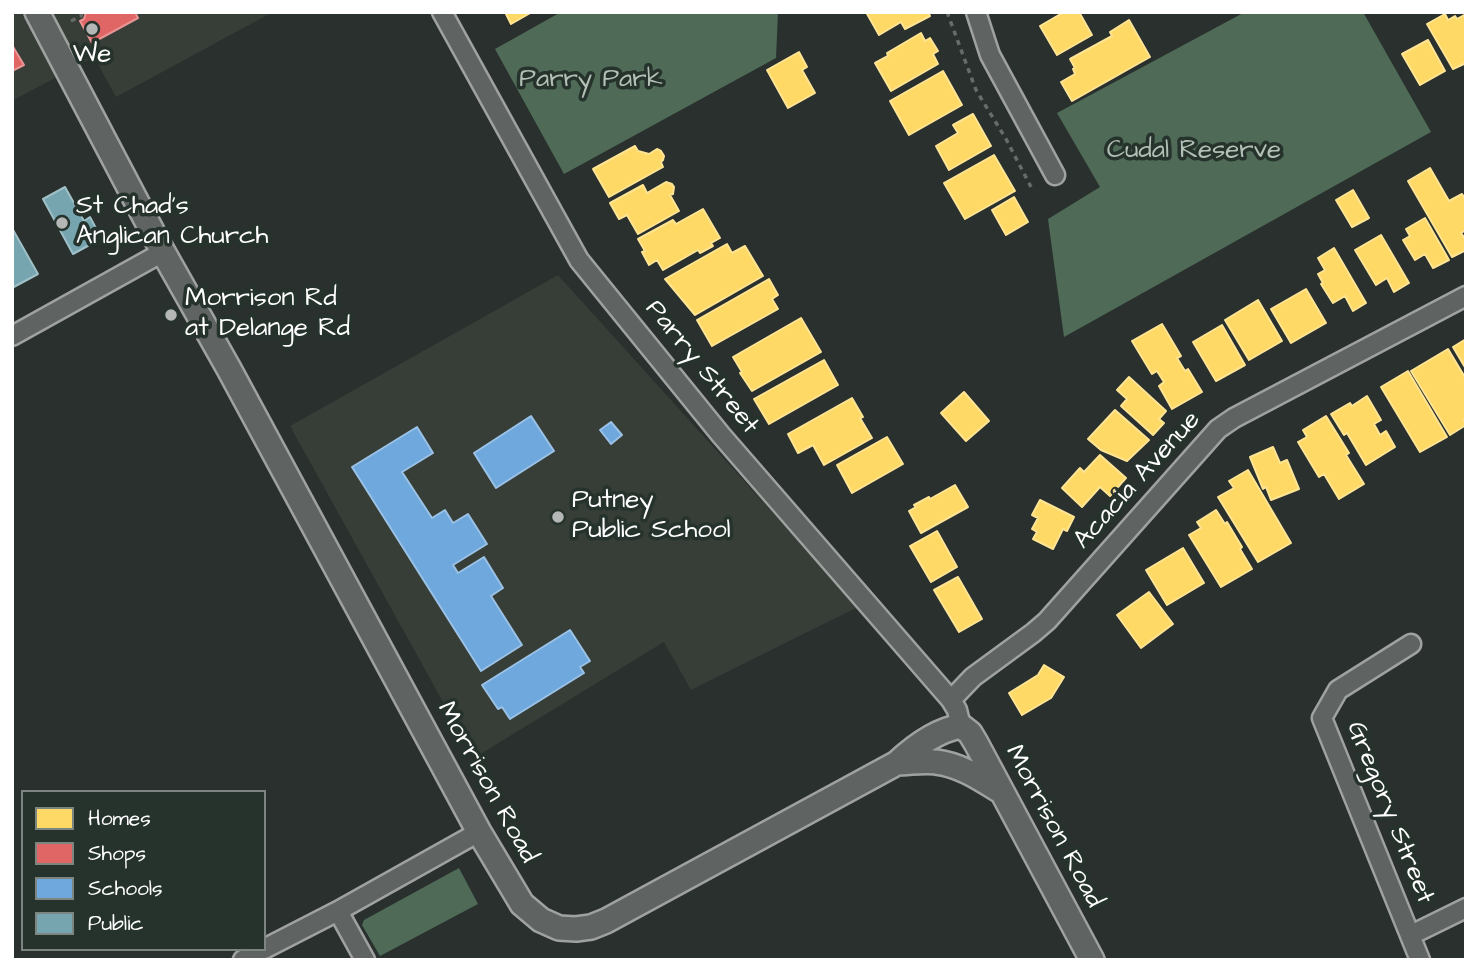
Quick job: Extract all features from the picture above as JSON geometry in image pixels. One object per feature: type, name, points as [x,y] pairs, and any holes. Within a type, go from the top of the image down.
[{"type":"street","name":"Morrison Road","points":[[37,12],[163,252],[522,904],[541,920],[559,928],[591,927],[606,921],[897,763],[910,751],[950,728],[961,726],[970,733],[1092,960]]},
{"type":"street","name":"Parry Street","points":[[442,12],[579,260],[721,435],[951,700],[961,726]]},
{"type":"street","points":[[976,12],[990,55],[1055,175]]},
{"type":"street","points":[[12,336],[163,252]]},
{"type":"street","name":"Acacia Avenue","points":[[951,700],[973,677],[1047,621],[1211,436],[1226,423],[1466,296]]},
{"type":"street","name":"Gregory Street","points":[[1411,644],[1338,690],[1322,718],[1420,960]]},
{"type":"street","points":[[897,763],[947,764],[971,773],[1003,793]]},
{"type":"street","points":[[266,948],[480,832]]},
{"type":"street","points":[[1411,936],[1466,908]]},
{"type":"street","points":[[338,911],[365,960]]},
{"type":"street","points":[[243,960],[260,951]]},
{"type":"path","points":[[71,21],[81,16],[82,12]]},
{"type":"path","points":[[947,12],[976,90],[1031,187]]},
{"type":"shaded area","points":[[12,12],[273,12],[116,97],[94,57],[12,101]]},
{"type":"shaded area","name":"Putney Public School","points":[[558,275],[858,607],[691,690],[664,642],[474,758],[290,426]]},
{"type":"green space","name":"Parry Park","points":[[561,12],[778,12],[776,58],[564,174],[495,49]]},
{"type":"green space","name":"Cudal Reserve","points":[[1245,12],[1363,12],[1431,132],[1064,337],[1048,219],[1100,187],[1057,113]]},
{"type":"green space","points":[[459,868],[478,904],[380,956],[362,925],[364,920]]},
{"type":"building: Homes","points":[[505,12],[532,12],[511,24]]},
{"type":"building: Homes","points":[[866,12],[928,12],[930,16],[905,29],[901,22],[879,35]]},
{"type":"building: Homes","points":[[1064,12],[1079,12],[1092,35],[1057,55],[1040,26]]},
{"type":"building: Homes","points":[[1445,14],[1448,20],[1466,14],[1466,63],[1453,69],[1427,24]]},
{"type":"building: Homes","points":[[1129,20],[1150,57],[1072,101],[1061,82],[1075,74],[1070,59],[1112,36],[1110,32]]},
{"type":"building: Homes","points":[[921,33],[925,41],[930,38],[938,51],[933,54],[938,64],[891,91],[875,63]]},
{"type":"building: Homes","points":[[1428,40],[1445,71],[1420,85],[1402,54]]},
{"type":"building: Homes","points":[[799,52],[807,67],[802,70],[815,93],[788,108],[767,70]]},
{"type":"building: Homes","points":[[943,71],[962,105],[909,135],[890,101]]},
{"type":"building: Homes","points":[[973,114],[991,146],[949,170],[936,146],[958,133],[953,125]]},
{"type":"building: Homes","points":[[635,146],[638,151],[649,154],[657,149],[661,151],[664,156],[661,162],[663,167],[609,197],[593,169]]},
{"type":"building: Homes","points":[[994,155],[1015,191],[965,219],[944,183]]},
{"type":"building: Homes","points":[[1430,168],[1449,201],[1462,194],[1466,200],[1466,230],[1461,233],[1466,240],[1466,250],[1452,257],[1408,181]]},
{"type":"building: Homes","points":[[666,182],[674,187],[673,194],[670,195],[679,211],[638,234],[627,215],[619,219],[610,203],[643,185],[647,193]]},
{"type":"building: Homes","points":[[1353,190],[1369,218],[1352,227],[1336,200]]},
{"type":"building: Homes","points":[[1014,197],[1028,222],[1006,235],[992,210]]},
{"type":"building: Homes","points":[[703,209],[720,238],[711,243],[713,246],[700,253],[698,250],[663,270],[657,260],[649,265],[638,239],[673,220],[676,224]]},
{"type":"building: Homes","points":[[1425,218],[1449,260],[1433,268],[1425,254],[1415,260],[1403,240],[1410,236],[1406,229]]},
{"type":"building: Homes","points":[[1381,235],[1409,283],[1394,292],[1387,278],[1376,285],[1355,250]]},
{"type":"building: Homes","points":[[727,244],[732,253],[745,246],[763,276],[695,315],[665,279]]},
{"type":"building: Homes","points":[[1334,248],[1366,303],[1353,311],[1345,296],[1333,303],[1321,284],[1323,283],[1318,274],[1325,270],[1318,258]]},
{"type":"building: Homes","points":[[769,279],[778,295],[772,299],[778,309],[712,346],[697,320]]},
{"type":"building: Homes","points":[[1306,289],[1326,323],[1291,343],[1271,309]]},
{"type":"building: Homes","points":[[1258,300],[1282,341],[1249,360],[1225,320]]},
{"type":"building: Homes","points":[[801,318],[821,352],[752,391],[733,357]]},
{"type":"building: Homes","points":[[1162,324],[1181,356],[1177,358],[1185,371],[1188,369],[1202,392],[1172,409],[1159,386],[1164,382],[1157,371],[1152,374],[1132,341]]},
{"type":"building: Homes","points":[[1222,325],[1245,365],[1216,381],[1193,342]]},
{"type":"building: Homes","points":[[1466,339],[1466,369],[1453,347]]},
{"type":"building: Homes","points":[[1448,349],[1466,379],[1466,425],[1450,435],[1411,371]]},
{"type":"building: Homes","points":[[824,360],[838,385],[769,424],[754,399]]},
{"type":"building: Homes","points":[[1408,371],[1447,437],[1420,452],[1381,387]]},
{"type":"building: Homes","points":[[1129,377],[1166,411],[1159,419],[1164,423],[1153,435],[1121,406],[1127,399],[1117,390]]},
{"type":"building: Homes","points":[[964,392],[989,421],[966,441],[941,413]]},
{"type":"building: Homes","points":[[1367,396],[1381,420],[1374,424],[1380,435],[1386,431],[1395,447],[1366,465],[1347,433],[1344,435],[1331,414],[1350,403],[1352,406]]},
{"type":"building: Homes","points":[[852,398],[872,438],[824,465],[813,445],[798,453],[788,434]]},
{"type":"building: Homes","points":[[1115,410],[1149,440],[1127,461],[1101,450],[1088,439]]},
{"type":"building: Homes","points":[[1326,416],[1364,484],[1339,499],[1324,474],[1319,477],[1298,442],[1307,437],[1303,430]]},
{"type":"building: Homes","points":[[887,437],[903,464],[852,493],[837,465]]},
{"type":"building: Homes","points":[[1273,447],[1280,463],[1287,460],[1299,489],[1271,500],[1266,487],[1263,489],[1250,457]]},
{"type":"building: Homes","points":[[1100,455],[1126,478],[1110,496],[1100,487],[1082,507],[1062,488],[1080,468],[1084,472]]},
{"type":"building: Homes","points":[[1248,470],[1291,543],[1258,562],[1218,497],[1234,488],[1229,481]]},
{"type":"building: Homes","points":[[955,485],[968,507],[921,533],[909,511],[916,507],[914,505]]},
{"type":"building: Homes","points":[[1040,500],[1074,517],[1067,531],[1063,529],[1053,549],[1033,539],[1037,532],[1032,529],[1038,518],[1032,515]]},
{"type":"building: Homes","points":[[1216,510],[1225,524],[1227,522],[1252,569],[1221,587],[1189,535],[1201,528],[1197,522]]},
{"type":"building: Homes","points":[[937,531],[957,567],[931,582],[910,546]]},
{"type":"building: Homes","points":[[1183,548],[1204,583],[1167,605],[1146,570]]},
{"type":"building: Homes","points":[[958,577],[982,619],[959,632],[934,590]]},
{"type":"building: Homes","points":[[1149,592],[1173,624],[1141,648],[1117,615]]},
{"type":"building: Homes","points":[[1044,665],[1064,677],[1051,698],[1022,715],[1009,693],[1038,675]]},
{"type":"building: Shops","points":[[86,12],[135,12],[138,18],[92,43],[80,21],[84,19]]},
{"type":"building: Shops","points":[[12,45],[24,65],[12,71]]},
{"type":"building: Schools","points":[[531,416],[554,451],[496,488],[474,453]]},
{"type":"building: Schools","points":[[611,422],[622,435],[611,444],[600,430]]},
{"type":"building: Schools","points":[[417,427],[433,453],[402,472],[432,518],[445,510],[453,523],[468,514],[487,544],[453,565],[458,573],[484,557],[503,588],[491,596],[522,645],[481,671],[352,467]]},
{"type":"building: Schools","points":[[570,630],[590,661],[580,667],[584,673],[510,719],[502,707],[498,709],[482,685]]},
{"type":"building: Public","points":[[65,187],[84,221],[90,217],[97,230],[90,233],[95,242],[73,254],[43,199]]},
{"type":"building: Public","points":[[12,228],[38,274],[12,288]]},
{"type":"place","name":"We","points":[[92,29]]},
{"type":"place","name":"St Chad's Anglican Church","points":[[62,223]]},
{"type":"place","name":"Morrison Rd at Delange Rd","points":[[171,315]]},
{"type":"place","name":"Putney Public School","points":[[558,517]]}]
